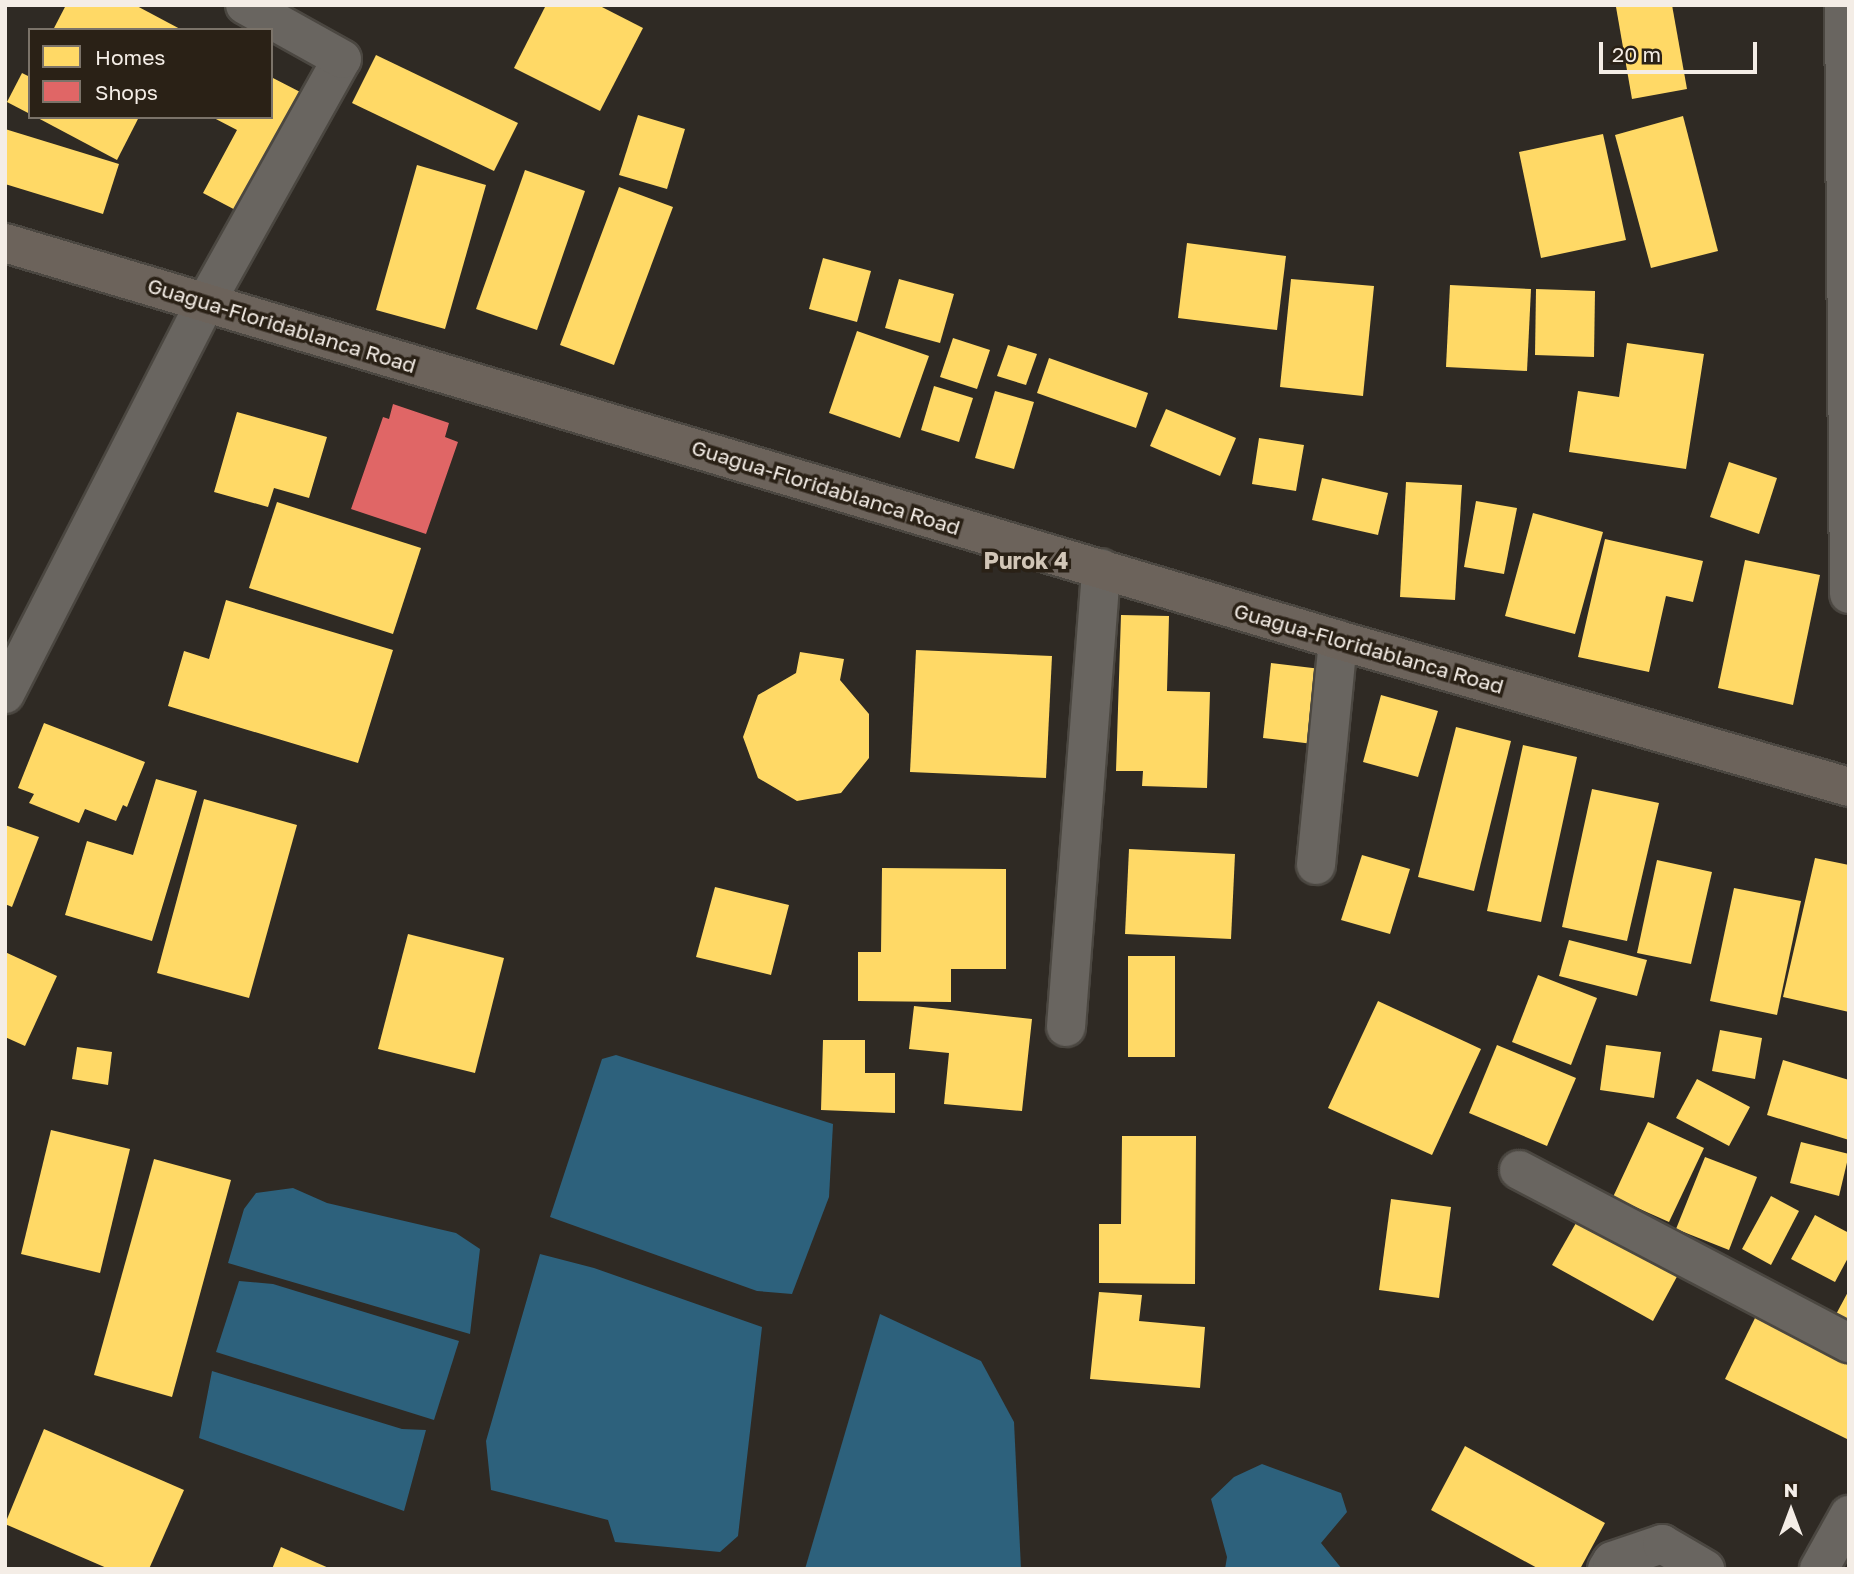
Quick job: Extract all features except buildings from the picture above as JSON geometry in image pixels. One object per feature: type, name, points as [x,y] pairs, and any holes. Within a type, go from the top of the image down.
[{"type":"main road","name":"Guagua-Floridablanca Road","points":[[5,243],[1338,640],[1849,787]]},
{"type":"street","points":[[5,694],[206,302],[342,59],[245,5]]},
{"type":"street","points":[[1844,5],[1849,594]]},
{"type":"street","points":[[1066,1027],[1101,568]]},
{"type":"street","points":[[1316,865],[1338,640]]},
{"type":"street","points":[[1519,1170],[1849,1343]]},
{"type":"street","points":[[1819,1569],[1849,1515]]},
{"type":"street","points":[[1607,1569],[1612,1561],[1662,1544],[1705,1569]]},
{"type":"water","points":[[616,1055],[833,1124],[829,1197],[792,1294],[757,1291],[550,1217],[602,1059]]},
{"type":"water","points":[[293,1188],[327,1203],[456,1233],[480,1249],[470,1334],[228,1263],[244,1209],[256,1193]]},
{"type":"water","points":[[540,1254],[594,1268],[762,1327],[738,1536],[720,1552],[615,1542],[608,1520],[491,1490],[486,1441]]},
{"type":"water","points":[[239,1281],[273,1284],[459,1341],[434,1420],[216,1352]]},
{"type":"water","points":[[880,1314],[981,1361],[1014,1422],[1021,1569],[805,1569]]},
{"type":"water","points":[[212,1371],[402,1429],[426,1430],[404,1511],[199,1438]]},
{"type":"water","points":[[1262,1464],[1341,1493],[1347,1512],[1321,1543],[1342,1569],[1225,1569],[1227,1557],[1211,1499],[1234,1477]]},
{"type":"district","name":"Purok 4","points":[[1026,560]]}]
